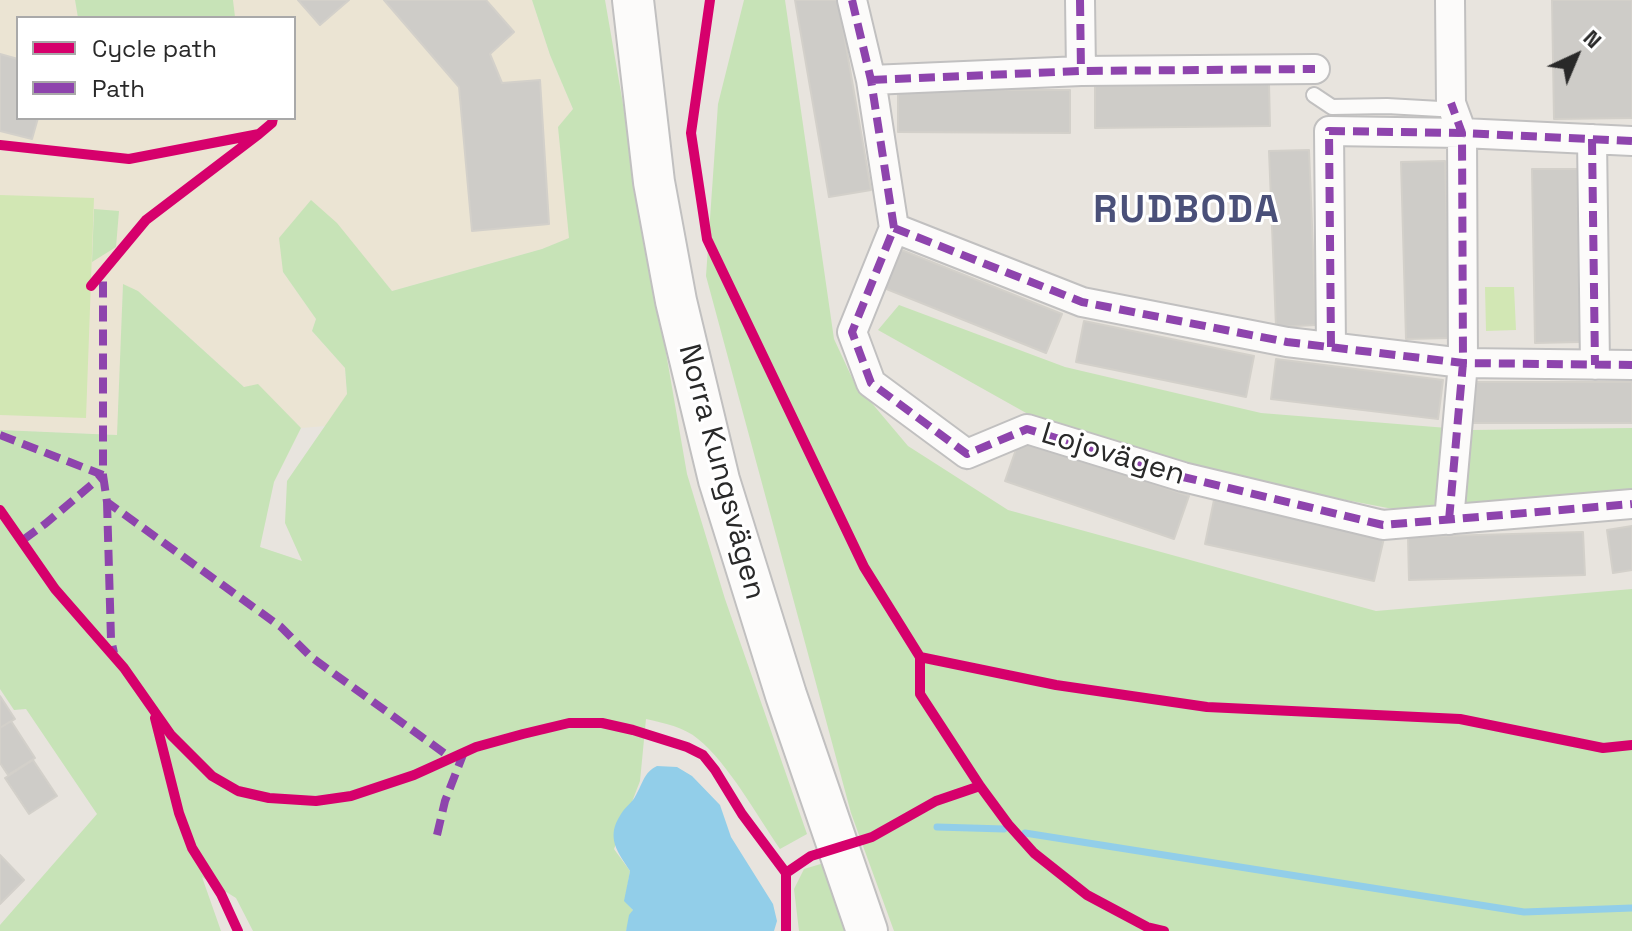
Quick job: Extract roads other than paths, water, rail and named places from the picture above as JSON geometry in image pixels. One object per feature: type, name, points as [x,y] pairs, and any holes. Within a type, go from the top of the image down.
[{"type":"main road","name":"Norra Kungsvägen","points":[[633,0],[654,182],[676,301],[719,480],[751,587],[867,931]]},
{"type":"street","points":[[852,0],[871,80],[894,228],[1082,302],[1287,342],[1463,363],[1632,365]]},
{"type":"street","points":[[1080,0],[1081,71]]},
{"type":"street","points":[[1449,520],[1463,363],[1462,133],[1451,103],[1450,0]]},
{"type":"street","points":[[871,80],[1081,71],[1314,82]]},
{"type":"street","points":[[1331,347],[1329,131],[1632,141]]},
{"type":"street","points":[[1592,139],[1595,365]]},
{"type":"street","name":"Lojovägen","points":[[894,228],[852,332],[871,383],[967,454],[1027,429],[1183,477],[1383,525],[1632,504]]},
{"type":"lane","points":[[1314,82],[1332,107],[1440,109],[1451,103]]},
{"type":"water","points":[[657,766],[677,767],[692,776],[720,805],[731,837],[773,904],[777,921],[774,931],[626,931],[633,910],[624,901],[630,871],[615,844],[614,830],[646,775]]},
{"type":"waterway","points":[[937,827],[1004,829]]},
{"type":"waterway","points":[[1025,833],[1524,912],[1632,908]]},
{"type":"district","name":"RUDBODA","points":[[1187,212]]}]
